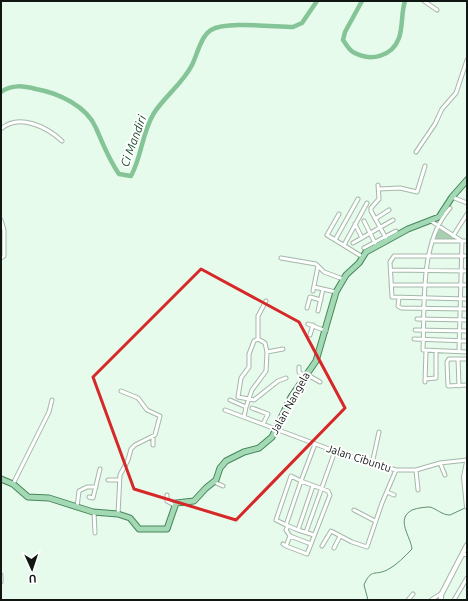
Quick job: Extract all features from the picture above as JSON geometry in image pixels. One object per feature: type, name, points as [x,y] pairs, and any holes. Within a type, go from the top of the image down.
[{"type":"main road","points":[[439,217],[452,197],[467,180]]},
{"type":"main road","name":"Jalan Nangela","points":[[174,505],[178,502],[188,503],[194,501],[214,482],[220,468],[226,460],[244,452],[259,448],[267,443],[276,430],[291,397],[302,384],[305,376],[316,361],[326,331],[335,292],[343,279],[359,263],[361,256],[386,238],[439,217]]},
{"type":"main road","points":[[2,479],[13,484],[28,497],[57,500],[94,512],[118,514],[130,518],[139,528],[166,529],[169,527],[174,505]]},
{"type":"street","points":[[424,1],[437,10]]},
{"type":"street","points":[[416,152],[435,124],[442,109],[456,93],[467,60]]},
{"type":"street","points":[[1,129],[17,122],[29,122],[55,135],[62,141]]},
{"type":"street","points":[[396,231],[386,238],[371,210],[379,200],[379,187],[398,188],[417,192],[425,166]]},
{"type":"street","points":[[452,197],[467,203]]},
{"type":"street","points":[[335,240],[358,199]]},
{"type":"street","points":[[344,245],[367,203]]},
{"type":"street","points":[[436,352],[436,378],[425,380],[426,352],[423,350],[427,256],[438,226],[450,208]]},
{"type":"street","points":[[375,218],[389,210]]},
{"type":"street","points":[[339,214],[327,234],[361,256]]},
{"type":"street","points":[[453,236],[467,214]]},
{"type":"street","points":[[438,226],[439,217]]},
{"type":"street","points":[[1,220],[4,238],[4,256],[1,258]]},
{"type":"street","points":[[353,243],[394,220]]},
{"type":"street","points":[[364,221],[376,244],[364,248]]},
{"type":"street","points":[[431,221],[462,241]]},
{"type":"street","points":[[355,224],[362,238]]},
{"type":"street","points":[[458,351],[462,241]]},
{"type":"street","points":[[432,242],[467,241]]},
{"type":"street","points":[[467,256],[393,257],[390,261],[391,297],[467,298]]},
{"type":"street","points":[[281,258],[318,266],[324,272],[343,279]]},
{"type":"street","points":[[318,266],[314,289],[323,289],[335,292],[328,313]]},
{"type":"street","points":[[391,270],[467,271]]},
{"type":"street","points":[[391,285],[467,285]]},
{"type":"street","points":[[318,311],[323,289]]},
{"type":"street","points":[[307,308],[310,297],[321,300]]},
{"type":"street","points":[[398,298],[400,308],[467,309]]},
{"type":"street","points":[[258,339],[258,316],[266,301]]},
{"type":"street","points":[[417,319],[467,320]]},
{"type":"street","points":[[308,324],[326,331]]},
{"type":"street","points":[[310,335],[313,325]]},
{"type":"street","points":[[415,330],[467,331]]},
{"type":"street","points":[[244,417],[252,390],[266,371],[267,352],[265,343],[258,339]]},
{"type":"street","points":[[258,339],[254,341],[248,354],[249,367],[241,378],[238,396],[254,400],[278,381],[286,378]]},
{"type":"street","points":[[414,339],[467,341]]},
{"type":"street","points":[[267,352],[282,349]]},
{"type":"street","points":[[426,352],[467,352]]},
{"type":"street","points":[[458,358],[458,386]]},
{"type":"street","points":[[467,358],[447,360],[448,386],[467,385]]},
{"type":"street","points":[[299,367],[298,372],[320,382]]},
{"type":"street","points":[[118,514],[119,480],[133,447],[153,438],[157,432],[160,416],[147,410],[138,398],[121,391]]},
{"type":"street","points":[[13,484],[49,412],[52,400]]},
{"type":"street","points":[[230,400],[246,407]]},
{"type":"street","points":[[252,408],[268,414],[263,424]]},
{"type":"street","name":"Jalan Cibuntu","points":[[225,410],[315,444],[372,464],[396,470],[416,470],[440,463],[467,461]]},
{"type":"street","points":[[372,464],[379,432]]},
{"type":"street","points":[[153,438],[153,445]]},
{"type":"street","points":[[311,544],[290,536],[286,530],[301,481],[315,444]]},
{"type":"street","points":[[306,532],[335,451]]},
{"type":"street","points":[[467,461],[464,477],[467,507]]},
{"type":"street","points":[[440,463],[445,475]]},
{"type":"street","points":[[89,497],[93,498],[100,469]]},
{"type":"street","points":[[322,546],[330,531],[367,547],[375,521],[396,470]]},
{"type":"street","points":[[416,470],[418,490]]},
{"type":"street","points":[[305,558],[311,544],[330,495],[328,491],[291,476],[276,520],[314,536]]},
{"type":"street","points":[[108,480],[119,480]]},
{"type":"street","points":[[214,482],[223,486]]},
{"type":"street","points":[[298,530],[313,486]]},
{"type":"street","points":[[77,507],[80,491],[88,487],[96,488]]},
{"type":"street","points":[[387,492],[394,495]]},
{"type":"street","points":[[167,495],[167,501],[174,505]]},
{"type":"street","points":[[354,510],[375,521]]},
{"type":"street","points":[[94,512],[95,533]]},
{"type":"street","points":[[290,536],[285,545],[307,554]]},
{"type":"street","points":[[334,548],[340,536]]},
{"type":"street","points":[[440,600],[442,593],[465,554],[467,545]]},
{"type":"street","points":[[1,576],[1,582]]},
{"type":"street","points":[[454,600],[467,578]]},
{"type":"street","points":[[431,600],[442,593]]},
{"type":"street","points":[[408,600],[413,594]]},
{"type":"highlighted area","points":[[201,269],[299,322],[345,408],[236,520],[134,489],[93,377]]},
{"type":"green space","points":[[440,229],[458,240],[437,240],[435,237]]},
{"type":"waterway","name":"Ci Mandiri","points":[[1,92],[5,89],[18,86],[27,87],[62,97],[79,107],[92,120],[115,169],[119,174],[131,176],[138,160],[150,120],[158,107],[188,72],[202,41],[211,30],[218,27],[239,25],[293,27],[302,23],[317,1]]},
{"type":"waterway","name":"Ci Mandiri","points":[[362,1],[345,32],[343,40],[353,52],[366,57],[380,56],[391,50],[396,44],[402,25],[405,1]]},
{"type":"waterway","points":[[368,600],[364,585],[369,576],[391,568],[412,549],[404,523],[407,514],[414,509],[430,507],[444,514],[450,515],[467,507]]}]
